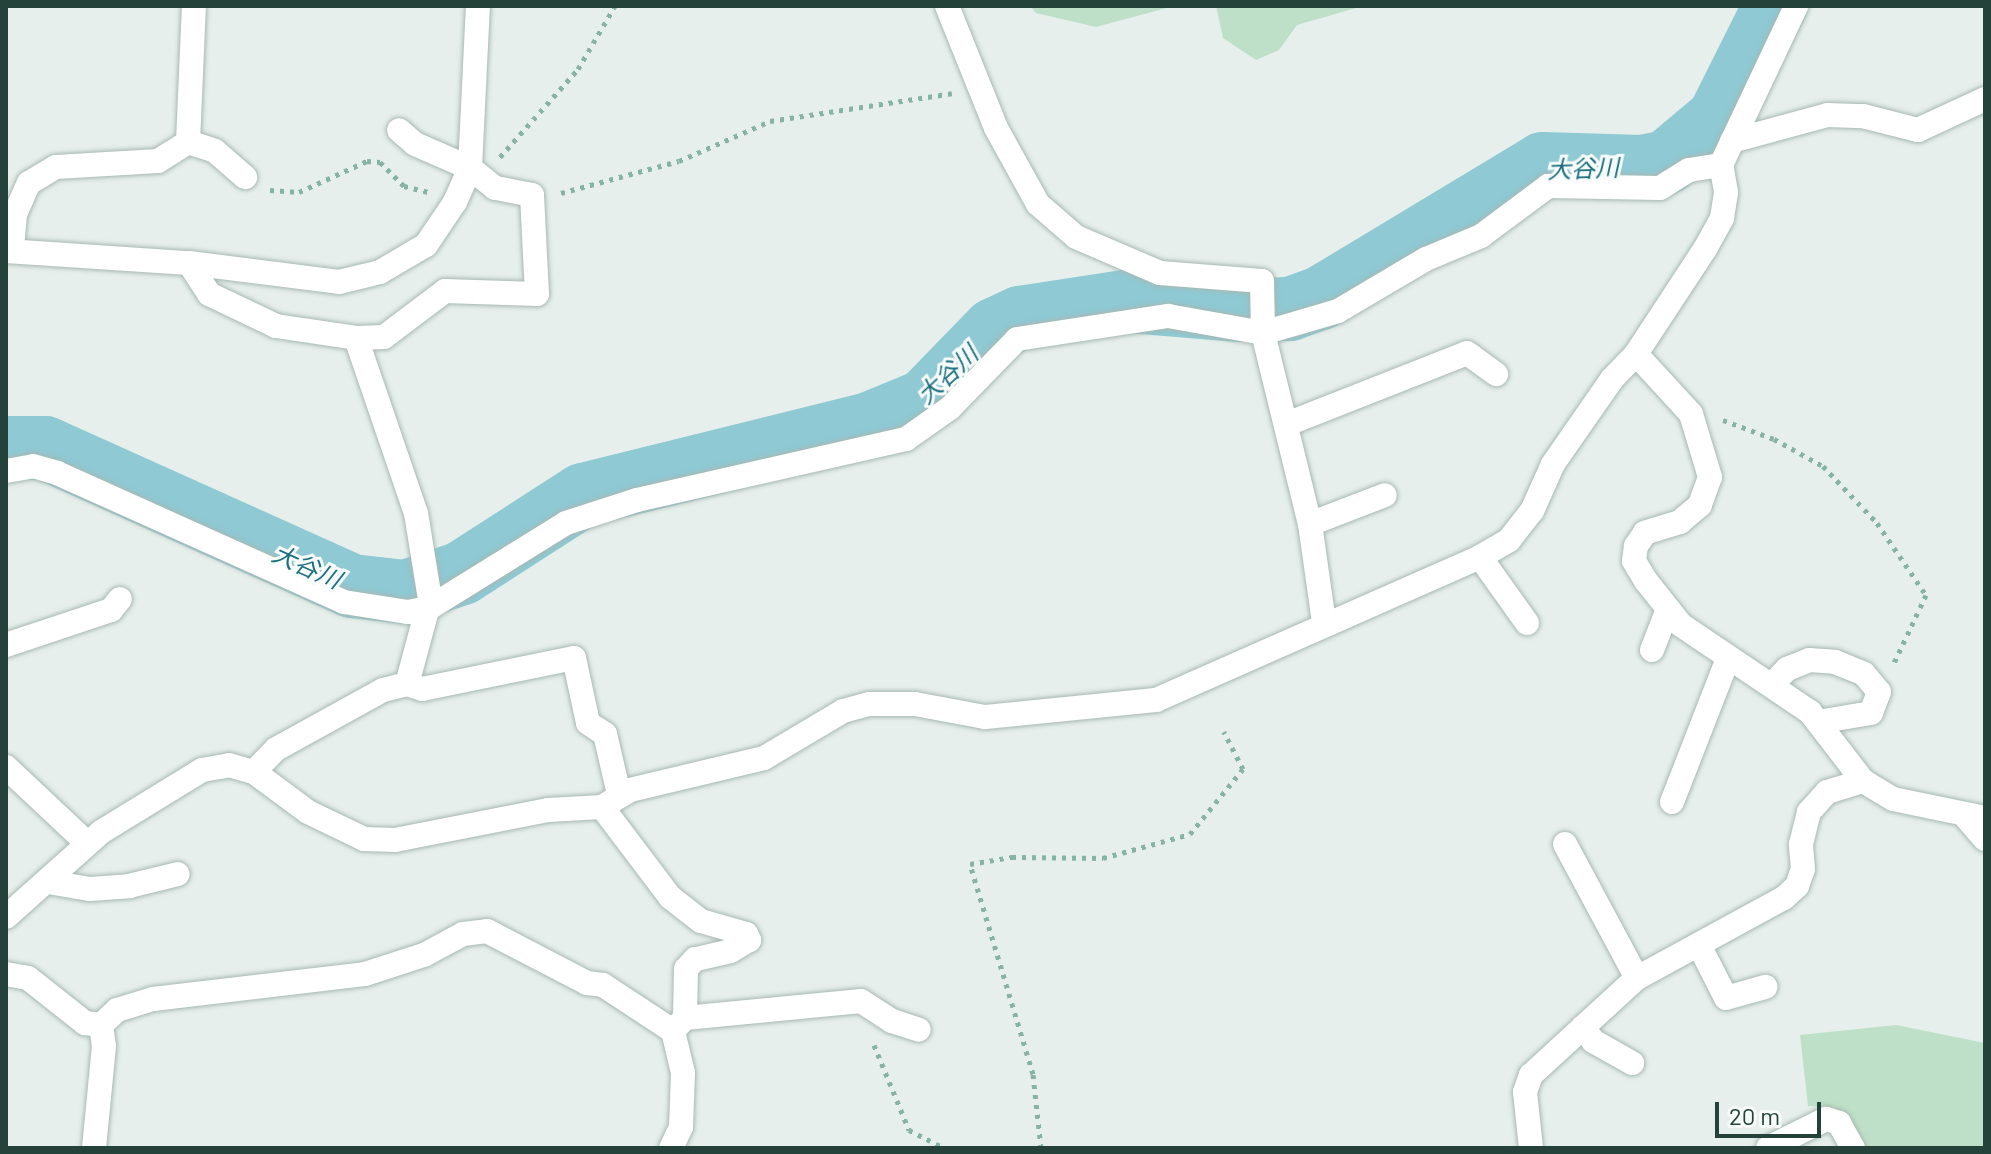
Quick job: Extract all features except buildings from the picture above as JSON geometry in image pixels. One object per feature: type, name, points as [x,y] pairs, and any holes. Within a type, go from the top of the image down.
[{"type":"street","points":[[188,142],[194,6]]},
{"type":"street","points":[[188,142],[158,161],[56,167],[29,183],[15,214],[9,249],[189,263],[339,282],[366,276],[426,245],[455,202],[470,168],[478,6]]},
{"type":"street","points":[[947,6],[1026,191],[1076,237],[1160,273],[1262,281],[1262,329],[1310,524],[1324,622]]},
{"type":"street","points":[[6,917],[48,882],[87,843],[202,770],[229,765],[254,772],[308,812],[364,839],[395,840],[611,801],[764,758],[843,711],[869,704],[915,704],[985,717],[1156,700],[1324,622],[1480,557],[1509,540],[1532,511],[1553,464],[1612,379],[1636,354],[1722,218],[1726,192],[1721,165],[1796,6]]},
{"type":"street","points":[[1732,141],[1828,115],[1863,116],[1918,130],[1985,99]]},
{"type":"street","points":[[189,263],[209,294],[276,326],[356,338],[384,337],[445,291],[537,294],[532,195],[495,188],[470,168],[415,144],[399,130]]},
{"type":"street","points":[[188,142],[215,151],[245,177]]},
{"type":"street","points":[[6,471],[33,466],[57,473],[344,602],[408,612],[430,604],[566,523],[637,500],[906,439],[950,408],[1017,339],[1168,316],[1262,329],[1338,311],[1426,259],[1481,236],[1548,186],[1660,188],[1689,170],[1721,165]]},
{"type":"street","points":[[356,338],[416,513],[426,571],[430,604],[407,684]]},
{"type":"street","points":[[1287,424],[1467,353],[1496,374]]},
{"type":"street","points":[[1636,354],[1691,414],[1710,477],[1700,505],[1680,522],[1645,533],[1636,546],[1634,561],[1668,609],[1727,661],[1772,685],[1818,722],[1863,781],[1893,799],[1974,816],[1985,839]]},
{"type":"street","points":[[1310,524],[1385,495]]},
{"type":"street","points":[[1480,557],[1527,623]]},
{"type":"street","points":[[6,645],[111,610],[120,599]]},
{"type":"street","points":[[1652,650],[1668,609]]},
{"type":"street","points":[[254,772],[276,749],[383,690],[407,684],[422,689],[574,658],[588,723],[605,734],[611,801],[670,897],[701,921],[746,934],[749,940],[731,951],[695,959],[686,969],[679,1024],[683,1073],[681,1127],[671,1148]]},
{"type":"street","points":[[1772,685],[1787,669],[1809,660],[1835,662],[1864,674],[1879,692],[1871,713],[1818,722]]},
{"type":"street","points":[[1672,802],[1727,661]]},
{"type":"street","points":[[6,767],[87,843]]},
{"type":"street","points":[[1531,1148],[1525,1092],[1531,1075],[1637,978],[1797,886],[1809,812],[1827,792],[1863,781]]},
{"type":"street","points":[[1565,844],[1637,978]]},
{"type":"street","points":[[48,882],[90,889],[129,886],[178,874]]},
{"type":"street","points":[[101,1025],[117,1010],[153,999],[365,974],[424,955],[463,934],[487,931],[587,983],[603,985],[679,1024],[861,1001],[892,1021],[919,1030]]},
{"type":"street","points":[[1699,945],[1726,998],[1765,987]]},
{"type":"street","points":[[6,974],[28,978],[85,1023],[101,1025]]},
{"type":"street","points":[[94,1148],[104,1046],[101,1025]]},
{"type":"street","points":[[1583,1027],[1593,1041],[1632,1063]]},
{"type":"street","points":[[1768,1148],[1826,1119],[1839,1123],[1853,1148]]},
{"type":"path","points":[[470,168],[492,164],[505,153],[578,69],[615,6]]},
{"type":"path","points":[[532,195],[554,194],[679,161],[770,121],[981,88]]},
{"type":"path","points":[[245,177],[289,194],[353,165],[380,162],[404,186],[455,202]]},
{"type":"path","points":[[1691,414],[1730,422],[1823,466],[1886,535],[1926,595],[1879,692]]},
{"type":"path","points":[[1041,1148],[1033,1074],[970,864],[1012,857],[1103,858],[1190,834],[1243,769],[1224,732]]},
{"type":"path","points":[[851,1002],[909,1130],[944,1148]]},
{"type":"green space","points":[[1030,6],[1174,6],[1096,27],[1036,13]]},
{"type":"green space","points":[[1216,6],[1363,6],[1297,25],[1279,50],[1256,60],[1223,38]]},
{"type":"green space","points":[[1896,1025],[1985,1043],[1985,1148],[1863,1148],[1854,1129],[1834,1107],[1808,1106],[1800,1035]]},
{"type":"waterway","name":"大谷川","points":[[6,448],[45,448],[352,586],[405,592],[462,573],[583,495],[869,424],[925,401],[994,330],[1020,318],[1130,301],[1240,310],[1290,309],[1321,298],[1543,164],[1642,167],[1667,162],[1719,118],[1775,6]]}]
